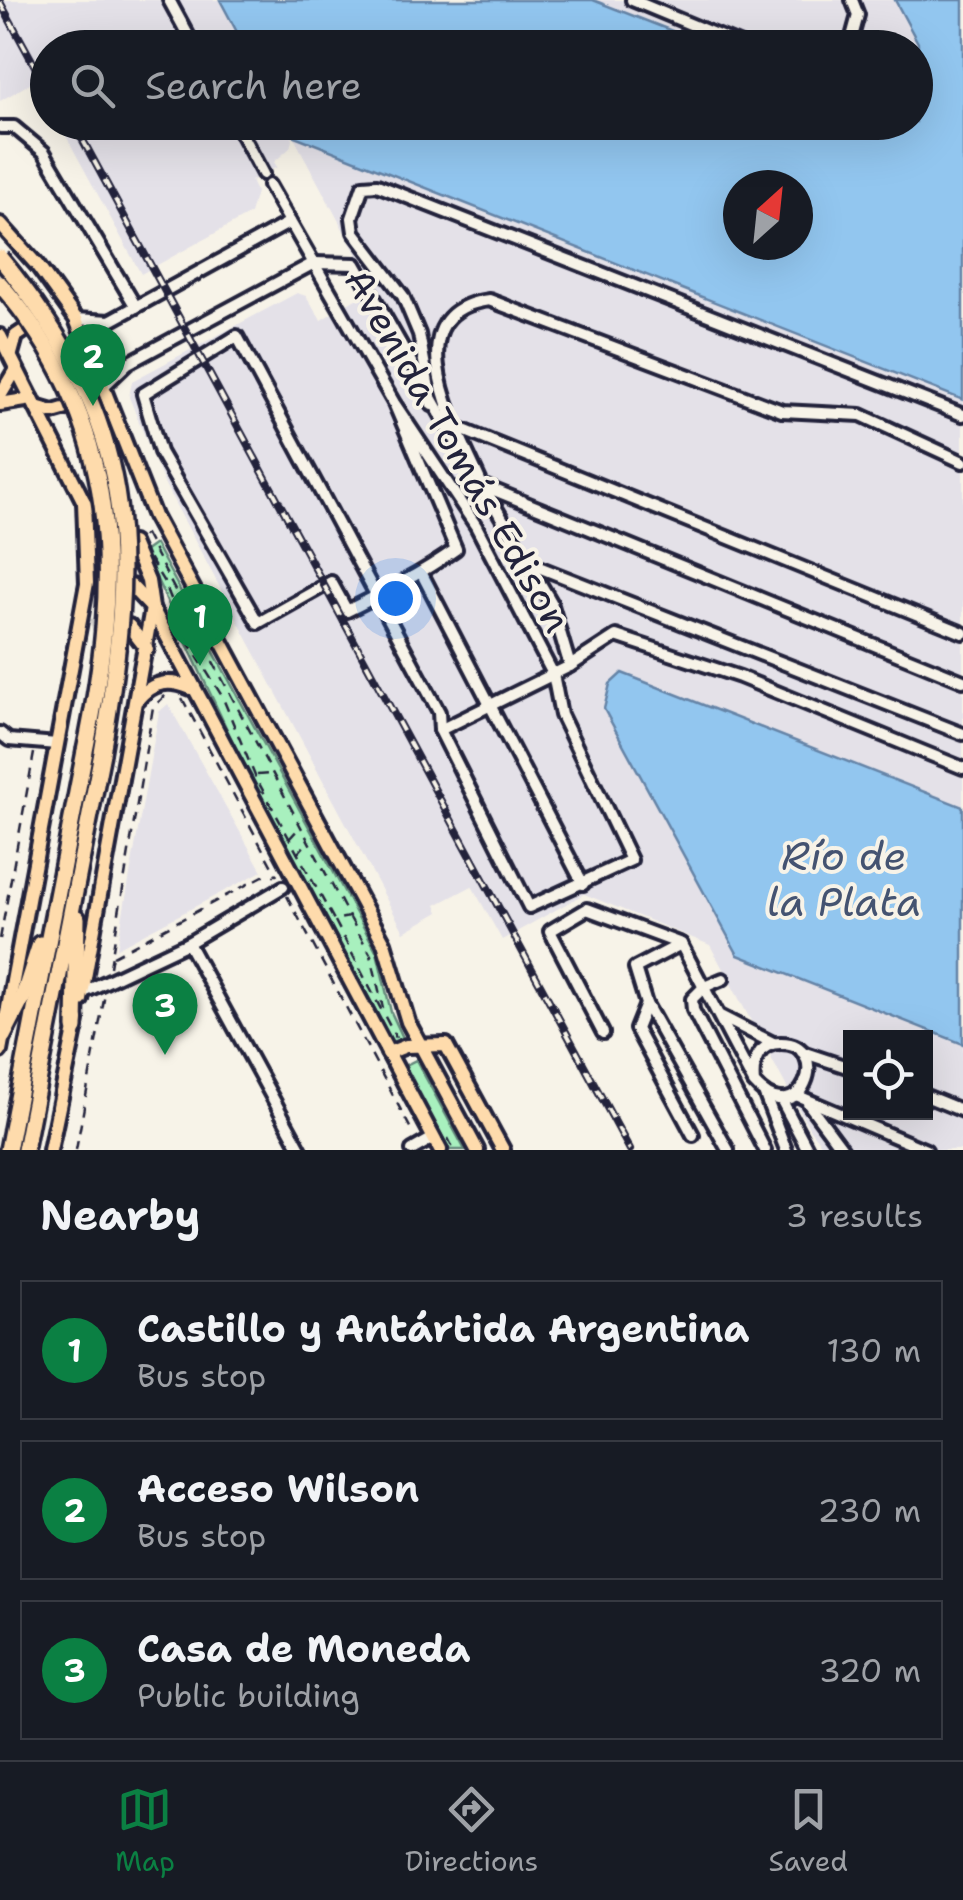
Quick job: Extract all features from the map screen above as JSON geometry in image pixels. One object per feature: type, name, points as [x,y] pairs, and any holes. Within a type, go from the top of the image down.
[{"type":"highway","points":[[0,258],[32,297],[80,376],[116,484],[123,532],[124,606],[102,753],[25,1150]]},
{"type":"highway","points":[[0,284],[40,337],[70,396],[97,472],[104,513],[108,618],[8,1150]]},
{"type":"highway","points":[[75,1028],[74,976],[86,830]]},
{"type":"highway","points":[[2,1044],[23,997],[60,889]]},
{"type":"main road","points":[[0,224],[38,265],[76,319],[106,386],[154,516],[384,943],[403,1009],[478,1150]]},
{"type":"main road","points":[[10,354],[16,336],[24,330]]},
{"type":"main road","points":[[0,336],[87,508],[89,556],[78,637],[4,1009],[2,1044]]},
{"type":"main road","points":[[0,396],[16,368]]},
{"type":"main road","points":[[0,404],[34,403],[52,412],[66,408]]},
{"type":"main road","points":[[52,1148],[147,649],[152,608],[148,580],[132,543]]},
{"type":"main road","points":[[131,586],[152,608],[282,878],[394,1051],[396,1068],[440,1142]]},
{"type":"main road","points":[[78,637],[91,626]]},
{"type":"main road","points":[[129,626],[147,649]]},
{"type":"main road","points":[[136,700],[155,685],[170,682],[191,688]]},
{"type":"main road","points":[[394,1051],[446,1044],[503,1150]]},
{"type":"main road","points":[[396,1068],[420,1045]]},
{"type":"street","points":[[169,0],[185,30]]},
{"type":"street","points":[[632,0],[704,30]]},
{"type":"street","points":[[852,0],[858,15],[853,30]]},
{"type":"street","points":[[0,127],[14,127],[44,152],[136,307]]},
{"type":"street","points":[[245,140],[263,174]]},
{"type":"street","points":[[432,405],[419,334],[403,296],[354,232],[352,218],[363,186],[376,185],[963,415]]},
{"type":"street","name":"Avenida Tomás Edison","points":[[268,186],[394,403],[476,526],[553,674],[561,715],[631,860],[584,884]]},
{"type":"street","points":[[76,319],[110,321],[290,222]]},
{"type":"street","points":[[106,386],[128,363],[314,264],[355,264],[432,405],[551,602],[570,666]]},
{"type":"street","points":[[963,462],[862,415],[782,411],[490,300],[465,303],[442,328],[436,354],[456,427],[482,485],[963,681]]},
{"type":"street","points":[[394,403],[456,550],[422,574],[376,597],[347,611],[330,582],[258,623],[160,452],[143,394],[237,336],[376,597],[440,712],[440,730],[529,907],[584,884],[422,574]]},
{"type":"street","points":[[456,427],[963,633]]},
{"type":"street","points":[[530,564],[963,734]]},
{"type":"street","points":[[440,730],[570,666],[616,636],[740,677],[963,768]]},
{"type":"street","points":[[0,733],[5,740],[57,744]]},
{"type":"street","points":[[82,993],[188,943],[282,878]]},
{"type":"street","points":[[603,1033],[550,931],[586,909],[681,944],[754,1083],[765,1095],[786,1150]]},
{"type":"street","points":[[188,943],[301,1150]]},
{"type":"street","points":[[681,944],[635,968],[646,1004],[728,1150]]},
{"type":"street","points":[[723,980],[704,988],[692,1000],[693,1010],[765,1150]]},
{"type":"street","points":[[646,1004],[636,1029],[693,1135]]},
{"type":"street","points":[[719,1016],[772,1043],[789,1043],[802,1052],[843,1066]]},
{"type":"street","points":[[754,1083],[752,1067],[759,1052],[772,1043]]},
{"type":"street","points":[[802,1052],[809,1067],[808,1103],[843,1150]]},
{"type":"street","points":[[765,1095],[781,1100],[806,1086]]},
{"type":"street","points":[[796,1095],[926,1150]]},
{"type":"street","points":[[933,1099],[963,1111]]},
{"type":"street","points":[[781,1100],[808,1150]]},
{"type":"street","points":[[412,1150],[440,1142]]},
{"type":"path","points":[[384,1014],[255,776],[222,696],[190,645],[166,584],[139,541],[144,534],[230,687],[272,774],[371,955],[394,1051]]},
{"type":"path","points":[[222,696],[230,687]]},
{"type":"path","points":[[76,1150],[153,707],[158,698],[180,695],[282,878],[413,1133]]},
{"type":"path","points":[[0,939],[36,741]]},
{"type":"path","points":[[250,764],[266,762]]},
{"type":"path","points":[[255,776],[272,774]]},
{"type":"path","points":[[289,838],[301,826]]},
{"type":"path","points":[[297,854],[309,841]]},
{"type":"path","points":[[112,957],[262,876],[282,878]]},
{"type":"path","points":[[334,920],[349,917]]},
{"type":"path","points":[[339,929],[354,926]]},
{"type":"path","points":[[440,1142],[454,1150]]},
{"type":"shaded area","points":[[0,0],[220,0],[236,30],[30,30],[30,84],[0,101]]},
{"type":"shaded area","points":[[593,0],[895,0],[911,30],[670,30]]},
{"type":"shaded area","points":[[68,140],[292,140],[290,148],[274,162],[277,167],[251,181],[256,192],[250,214],[141,274]]},
{"type":"shaded area","points":[[295,140],[306,140],[963,400],[963,807],[622,673],[604,706],[738,955],[928,1030],[843,1030],[843,1120],[933,1120],[933,1032],[963,1044],[963,1150],[826,1150],[810,1130],[710,945],[584,894],[502,940],[472,886],[436,905],[439,912],[404,932],[163,481],[129,397],[132,381],[297,293],[306,296],[321,320],[364,294],[362,290],[372,283]]},
{"type":"shaded area","points":[[168,704],[262,871],[117,948],[159,712]]},
{"type":"green space","points":[[155,544],[377,952],[391,1012],[404,1040],[393,1043],[239,755],[144,552]]},
{"type":"green space","points":[[416,1060],[465,1150],[450,1150],[404,1066]]},
{"type":"water","points":[[220,0],[593,0],[670,30],[236,30]]},
{"type":"water","points":[[895,0],[963,0],[963,400],[305,140],[933,140],[933,30],[911,30]]},
{"type":"water","name":"Río de la Plata","points":[[622,673],[963,807],[963,1044],[738,955],[604,709],[610,684]]},
{"type":"tunnel","points":[[0,273],[24,301]]},
{"type":"tunnel","points":[[91,625],[113,620]]},
{"type":"railway","points":[[0,2],[30,57]]},
{"type":"railway","points":[[83,140],[630,1150]]},
{"type":"place","name":"Acceso Wilson","points":[[93,406]]},
{"type":"place","name":"Castillo y Antártida Argentina","points":[[200,666]]},
{"type":"place","name":"Casa de Moneda","points":[[165,1055]]}]
